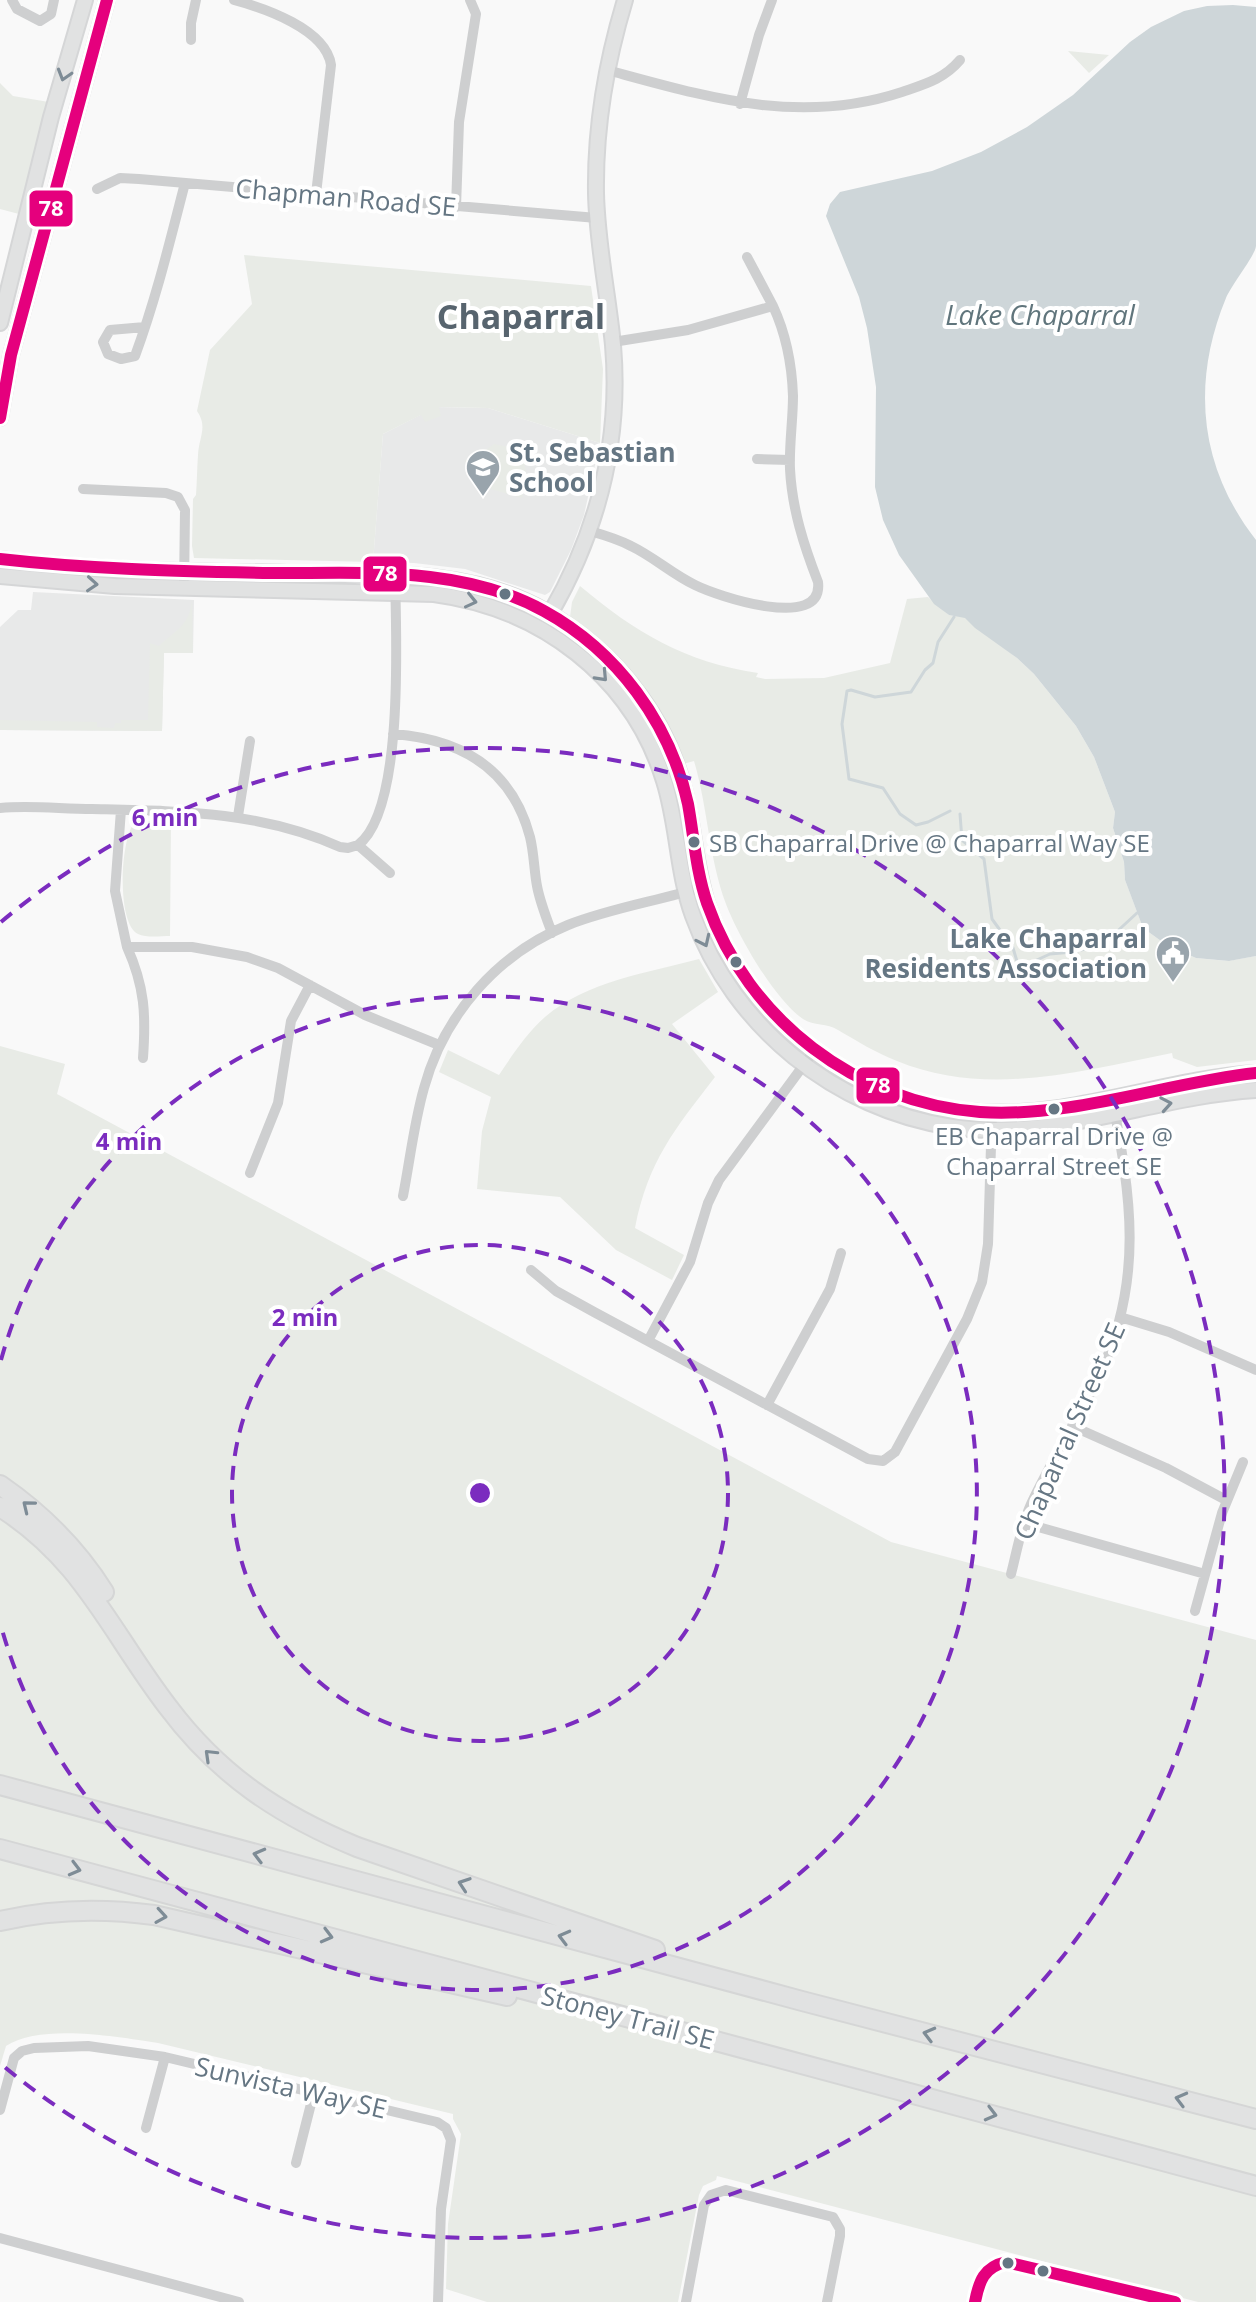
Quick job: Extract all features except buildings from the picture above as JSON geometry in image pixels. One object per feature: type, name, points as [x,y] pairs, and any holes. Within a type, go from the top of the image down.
[{"type":"highway","points":[[0,1485],[44,1520],[84,1563],[115,1609],[185,1728]]},
{"type":"highway","points":[[0,1507],[31,1529],[73,1570],[185,1728],[206,1752],[246,1787],[287,1815],[357,1847],[802,2001]]},
{"type":"highway","points":[[0,1785],[802,2001],[1256,2119]]},
{"type":"highway","name":"Stoney Trail SE","points":[[0,1849],[1256,2186]]},
{"type":"highway","points":[[0,1921],[81,1910],[167,1917],[862,2079]]},
{"type":"street","points":[[12,0],[17,9],[40,21],[50,16],[54,0]]},
{"type":"street","points":[[0,323],[51,117],[85,0]]},
{"type":"street","points":[[0,418],[11,355],[107,0]]},
{"type":"street","points":[[191,40],[196,0]]},
{"type":"street","points":[[234,0],[290,21],[318,42],[329,56],[330,78],[316,194]]},
{"type":"street","points":[[456,207],[459,122],[476,14],[470,0]]},
{"type":"street","points":[[541,628],[574,571],[590,531],[605,477],[616,396],[613,342],[597,218],[596,156],[607,70],[625,0]]},
{"type":"street","points":[[740,104],[772,0]]},
{"type":"street","points":[[607,70],[740,104],[818,108],[869,101],[940,79],[960,60]]},
{"type":"street","name":"Chapman Road SE","points":[[97,189],[120,178],[597,218]]},
{"type":"street","points":[[145,327],[185,183]]},
{"type":"street","points":[[590,531],[633,546],[678,576],[717,595],[762,605],[805,606],[815,598],[819,588],[798,523],[790,460],[792,381],[782,330],[747,257]]},
{"type":"street","points":[[613,342],[688,330],[773,306]]},
{"type":"street","points":[[757,459],[790,460]]},
{"type":"street","points":[[83,489],[166,493],[178,497],[185,510],[184,588]]},
{"type":"street","points":[[0,559],[88,567],[444,578],[481,585],[527,601],[589,641],[617,666],[642,697],[662,730],[685,789],[703,887],[719,932],[741,973],[772,1013],[814,1051],[856,1077],[902,1097],[948,1109],[992,1113],[1038,1110],[1256,1073]]},
{"type":"street","points":[[0,808],[238,816],[292,828],[340,847],[358,845],[374,824],[386,791],[393,755],[395,575]]},
{"type":"street","points":[[5,579],[184,588],[434,594],[478,602],[519,617],[541,628],[596,669],[622,700],[641,729],[664,782],[686,892],[702,937],[728,984],[758,1023],[804,1065],[839,1088],[888,1111],[942,1125],[991,1130],[1043,1127],[1256,1090]]},
{"type":"street","points":[[393,734],[434,740],[459,749],[482,763],[507,788],[526,825],[539,895],[552,933]]},
{"type":"street","points":[[238,816],[250,741]]},
{"type":"street","points":[[121,810],[115,891],[127,947],[143,994],[143,1058]]},
{"type":"street","points":[[358,845],[390,873]]},
{"type":"street","points":[[403,1196],[421,1099],[439,1045],[461,1009],[482,984],[518,953],[552,933],[591,917],[703,887]]},
{"type":"street","points":[[127,947],[192,947],[231,953],[278,968],[365,1015],[439,1045]]},
{"type":"street","points":[[250,1173],[278,1103],[291,1021],[310,985]]},
{"type":"street","points":[[648,1341],[690,1262],[708,1203],[719,1180],[814,1051]]},
{"type":"street","name":"Chaparral Street SE","points":[[1011,1574],[1024,1523],[1100,1374],[1120,1317],[1130,1272],[1128,1185],[1112,1098]]},
{"type":"street","points":[[531,1270],[556,1291],[648,1341],[868,1459],[883,1461],[892,1456],[967,1319],[982,1282],[988,1244],[992,1113]]},
{"type":"street","points":[[767,1405],[830,1289],[841,1253]]},
{"type":"street","points":[[1120,1317],[1169,1332],[1256,1370]]},
{"type":"street","points":[[1072,1426],[1166,1468],[1226,1500]]},
{"type":"street","points":[[1195,1611],[1226,1500],[1243,1462]]},
{"type":"street","points":[[1024,1523],[1205,1574]]},
{"type":"street","name":"Sunvista Way SE","points":[[0,2110],[14,2058],[26,2049],[88,2046],[165,2057],[437,2122],[449,2133],[451,2140],[438,2244],[438,2302]]},
{"type":"street","points":[[146,2128],[165,2057]]},
{"type":"street","points":[[296,2163],[314,2092]]},
{"type":"street","points":[[686,2302],[704,2205],[711,2195],[726,2190],[833,2217],[840,2229],[840,2236],[827,2302]]},
{"type":"street","points":[[0,2238],[239,2302]]},
{"type":"street","points":[[975,2302],[981,2276],[992,2265],[1006,2262],[1175,2302]]},
{"type":"street","points":[[1123,2302],[1126,2290]]},
{"type":"shaded area","points":[[1068,51],[1109,55],[1089,73]]},
{"type":"shaded area","points":[[0,83],[13,96],[49,102],[19,214],[0,209]]},
{"type":"shaded area","points":[[244,255],[591,286],[603,369],[600,443],[488,408],[439,407],[441,416],[425,422],[421,415],[383,434],[373,562],[194,558],[193,499],[196,495],[202,427],[197,411],[210,350],[252,304]]},
{"type":"shaded area","name":"St. Sebastian School","points":[[436,407],[488,408],[600,443],[584,515],[571,550],[550,592],[545,595],[465,569],[373,562],[383,434]]},
{"type":"shaded area","points":[[494,444],[523,450],[526,473],[529,475],[522,498],[476,485],[465,461],[477,450]]},
{"type":"shaded area","points":[[580,586],[621,618],[663,643],[707,661],[758,673],[756,677],[765,679],[824,678],[890,663],[907,599],[928,597],[949,615],[965,617],[1034,674],[1076,726],[1094,757],[1115,812],[1113,828],[1124,862],[1125,880],[1143,928],[1168,946],[1196,958],[1228,961],[1256,956],[1256,1060],[1197,1067],[1173,1058],[1172,1053],[1034,1078],[965,1078],[931,1072],[897,1061],[834,1028],[803,1019],[769,983],[726,904],[694,761],[683,764],[660,718],[632,675],[604,645],[570,617],[572,602]]},
{"type":"shaded area","points":[[33,592],[194,600],[193,653],[164,653],[162,731],[0,730],[0,627],[18,610],[31,610]]},
{"type":"shaded area","points":[[192,600],[193,653],[164,653],[162,731],[0,730],[0,720],[97,722],[97,727],[114,728],[115,723],[121,723],[121,720],[148,720],[150,643],[159,646],[180,627],[188,616]]},
{"type":"shaded area","points":[[136,821],[171,821],[170,936],[138,934],[131,927],[126,914],[124,860],[126,843]]},
{"type":"shaded area","points":[[699,959],[718,992],[672,1024],[715,1077],[655,1164],[635,1228],[684,1255],[672,1280],[616,1250],[560,1197],[477,1189],[482,1131],[491,1097],[439,1072],[448,1050],[499,1075],[545,1017],[579,995],[618,980]]},
{"type":"shaded area","points":[[0,1046],[65,1064],[57,1094],[891,1542],[1256,1640],[1256,2302],[1198,2302],[717,2176],[716,2180],[703,2186],[699,2195],[678,2302],[487,2302],[446,2289],[448,2224],[461,2134],[453,2114],[158,2043],[102,2035],[59,2033],[21,2039],[6,2046],[0,2066]]},
{"type":"water","name":"Lake Chaparral","points":[[1233,5],[1256,7],[1256,246],[1226,298],[1208,361],[1205,393],[1206,424],[1222,483],[1256,540],[1256,956],[1229,961],[1196,958],[1168,946],[1143,928],[1125,880],[1124,862],[1113,828],[1115,812],[1094,757],[1076,726],[1017,658],[965,618],[949,615],[934,604],[899,555],[883,520],[875,487],[876,387],[867,328],[859,297],[826,216],[830,204],[840,192],[932,171],[981,152],[1027,127],[1073,95],[1130,42],[1151,27],[1184,11]]},
{"type":"waterway","points":[[950,811],[916,825],[900,814],[883,788],[849,779],[842,724],[847,691],[875,697],[911,692],[933,663],[938,642],[954,617]]},
{"type":"waterway","points":[[960,814],[962,840],[984,859],[992,919],[1013,948],[1019,968],[1050,954],[1097,946],[1137,913]]},
{"type":"transit line","name":"78","points":[[0,418],[11,355],[107,0]]},
{"type":"transit line","name":"78","points":[[0,559],[164,570],[407,575],[477,585],[511,596],[570,627],[617,668],[637,692],[654,718],[680,774],[703,891],[725,945],[750,984],[779,1018],[813,1048],[850,1073],[891,1092],[935,1105],[980,1112],[1050,1110],[1256,1073]]},
{"type":"transit line","name":"78","points":[[975,2302],[984,2276],[992,2267],[1006,2262],[1175,2302]]},
{"type":"place","name":"St. Sebastian School","points":[[483,498]]},
{"type":"place","name":"SB Chaparral Drive @ Chaparral Way SE","points":[[694,842]]},
{"type":"place","name":"Lake Chaparral Residents Association","points":[[1173,984]]},
{"type":"place","name":"EB Chaparral Drive @ Chaparral Street SE","points":[[1054,1109]]},
{"type":"district","name":"Chaparral","points":[[521,316]]}]
